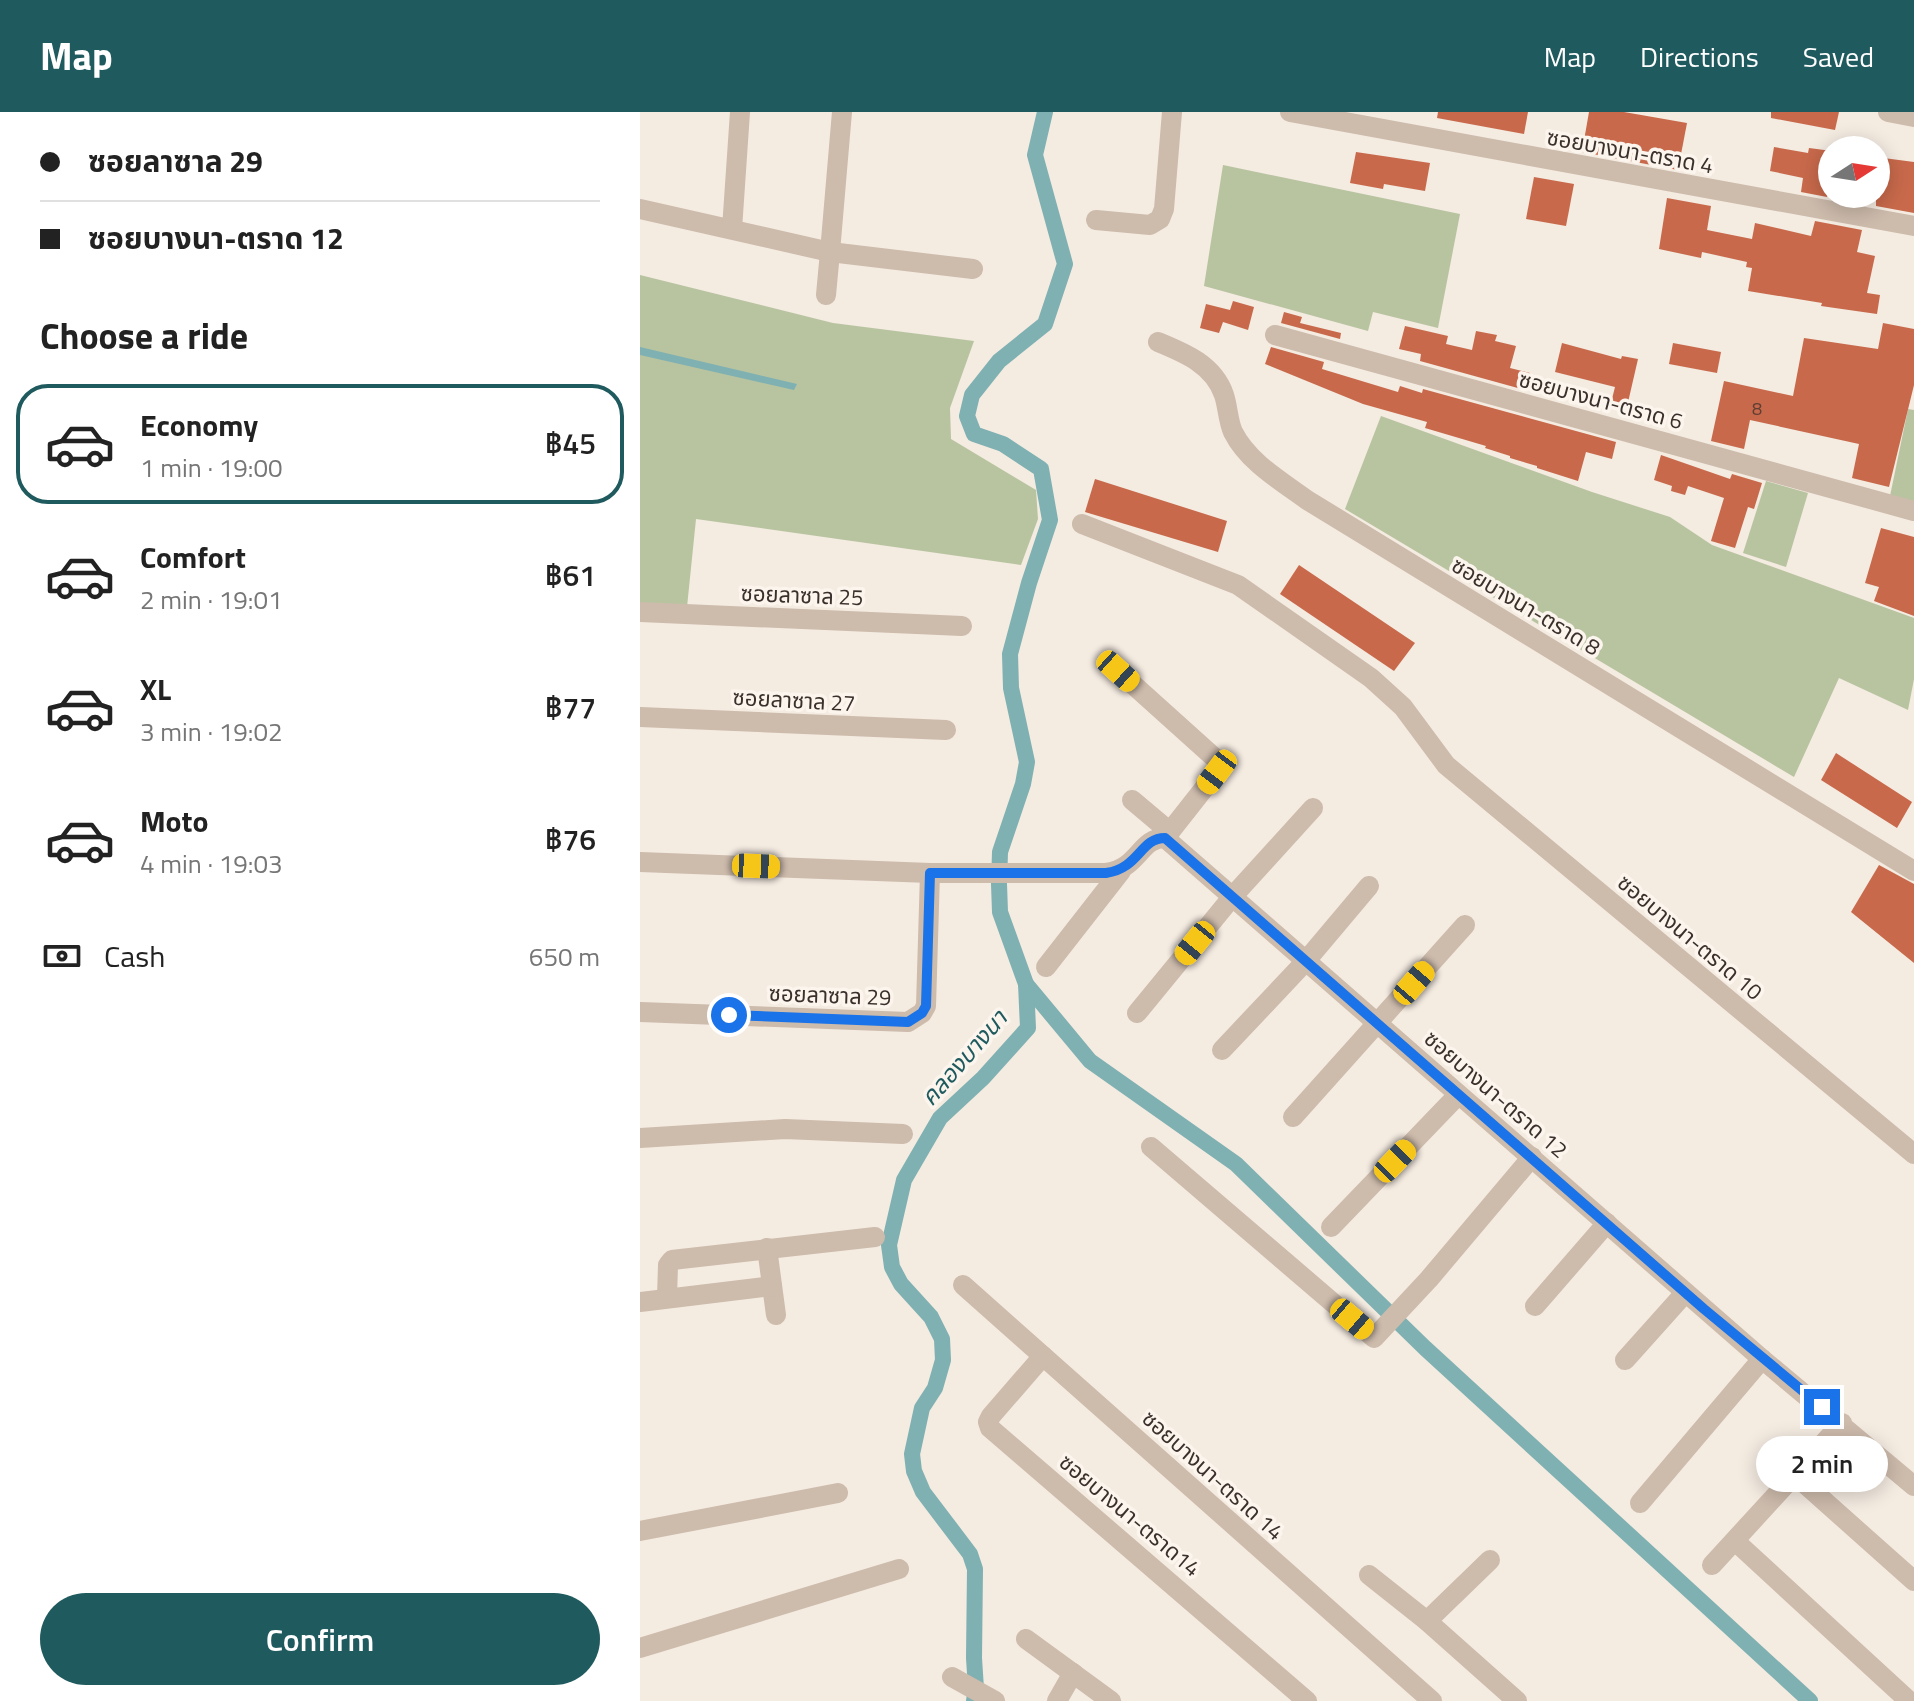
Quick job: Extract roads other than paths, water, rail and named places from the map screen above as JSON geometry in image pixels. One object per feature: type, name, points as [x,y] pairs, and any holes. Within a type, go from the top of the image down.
[{"type":"street","points":[[732,229],[740,112]]},
{"type":"street","points":[[826,295],[842,112]]},
{"type":"street","points":[[1096,220],[1150,225],[1160,219],[1164,209],[1172,112]]},
{"type":"street","name":"ซอยบางนา-ตราด 4","points":[[1290,112],[1914,226]]},
{"type":"street","points":[[1888,112],[1914,117]]},
{"type":"street","points":[[640,209],[830,252],[973,269]]},
{"type":"street","name":"ซอยบางนา-ตราด 6","points":[[1275,335],[1914,511]]},
{"type":"street","name":"ซอยบางนา-ตราด 8","points":[[1158,342],[1191,356],[1208,369],[1217,380],[1232,431],[1243,446],[1272,475],[1307,500],[1914,871]]},
{"type":"street","name":"ซอยบางนา-ตราด 10","points":[[1082,524],[1238,585],[1371,678],[1403,707],[1446,765],[1914,1154]]},
{"type":"street","name":"ซอยลาซาล 25","points":[[640,612],[962,626]]},
{"type":"street","points":[[1046,967],[1121,871],[1153,840],[1168,835],[1217,772],[1218,761],[1118,671]]},
{"type":"street","name":"ซอยลาซาล 27","points":[[640,717],[946,730]]},
{"type":"street","name":"ซอยบางนา-ตราด 12","points":[[1132,800],[1305,962],[1685,1293],[1914,1486]]},
{"type":"street","points":[[1137,1013],[1233,896],[1313,808]]},
{"type":"street","points":[[640,862],[930,873],[1121,871]]},
{"type":"street","name":"ซอยลาซาล 29","points":[[640,1012],[908,1022],[922,1013],[926,1006],[930,873]]},
{"type":"street","points":[[1222,1050],[1305,962],[1369,886]]},
{"type":"street","points":[[1293,1117],[1465,925]]},
{"type":"street","points":[[1331,1227],[1458,1095]]},
{"type":"street","points":[[640,1138],[785,1129],[903,1134]]},
{"type":"street","points":[[1151,1147],[1374,1338],[1532,1157]]},
{"type":"street","points":[[1535,1306],[1607,1223]]},
{"type":"street","points":[[667,1298],[668,1265],[672,1260],[875,1237]]},
{"type":"street","points":[[767,1248],[776,1315]]},
{"type":"street","name":"ซอยบางนา-ตราด 14","points":[[963,1285],[1432,1701]]},
{"type":"street","points":[[640,1302],[772,1286]]},
{"type":"street","points":[[1625,1360],[1685,1293]]},
{"type":"street","name":"ซอยบางนา-ตราด14","points":[[1043,1356],[991,1416],[988,1422],[990,1428],[1307,1701]]},
{"type":"street","points":[[1640,1503],[1762,1359]]},
{"type":"street","points":[[1712,1565],[1842,1423]]},
{"type":"street","points":[[1795,1475],[1914,1581]]},
{"type":"street","points":[[640,1531],[838,1493]]},
{"type":"street","points":[[1735,1541],[1909,1701]]},
{"type":"street","points":[[1427,1621],[1490,1560]]},
{"type":"street","points":[[640,1648],[899,1569]]},
{"type":"street","points":[[1369,1575],[1427,1621],[1517,1701]]},
{"type":"street","points":[[1026,1639],[1111,1701]]},
{"type":"street","points":[[1057,1701],[1073,1673]]},
{"type":"street","points":[[952,1677],[995,1701]]},
{"type":"water","points":[[640,347],[797,384],[794,390],[640,355]]},
{"type":"waterway","name":"คลองบางนา","points":[[974,1701],[975,1569],[970,1554],[923,1492],[914,1471],[912,1454],[922,1408],[935,1388],[943,1360],[942,1339],[931,1317],[901,1284],[892,1267],[889,1245],[904,1180],[940,1118],[983,1078],[1028,1028],[1026,984],[1000,912],[1000,852],[1023,784],[1027,762],[1011,688],[1010,654],[1050,520],[1041,469],[1003,444],[974,434],[967,416],[972,395],[999,361],[1045,324],[1065,264],[1035,155],[1045,112]]},
{"type":"waterway","points":[[1026,984],[1090,1061],[1236,1164],[1425,1348],[1810,1701]]}]
